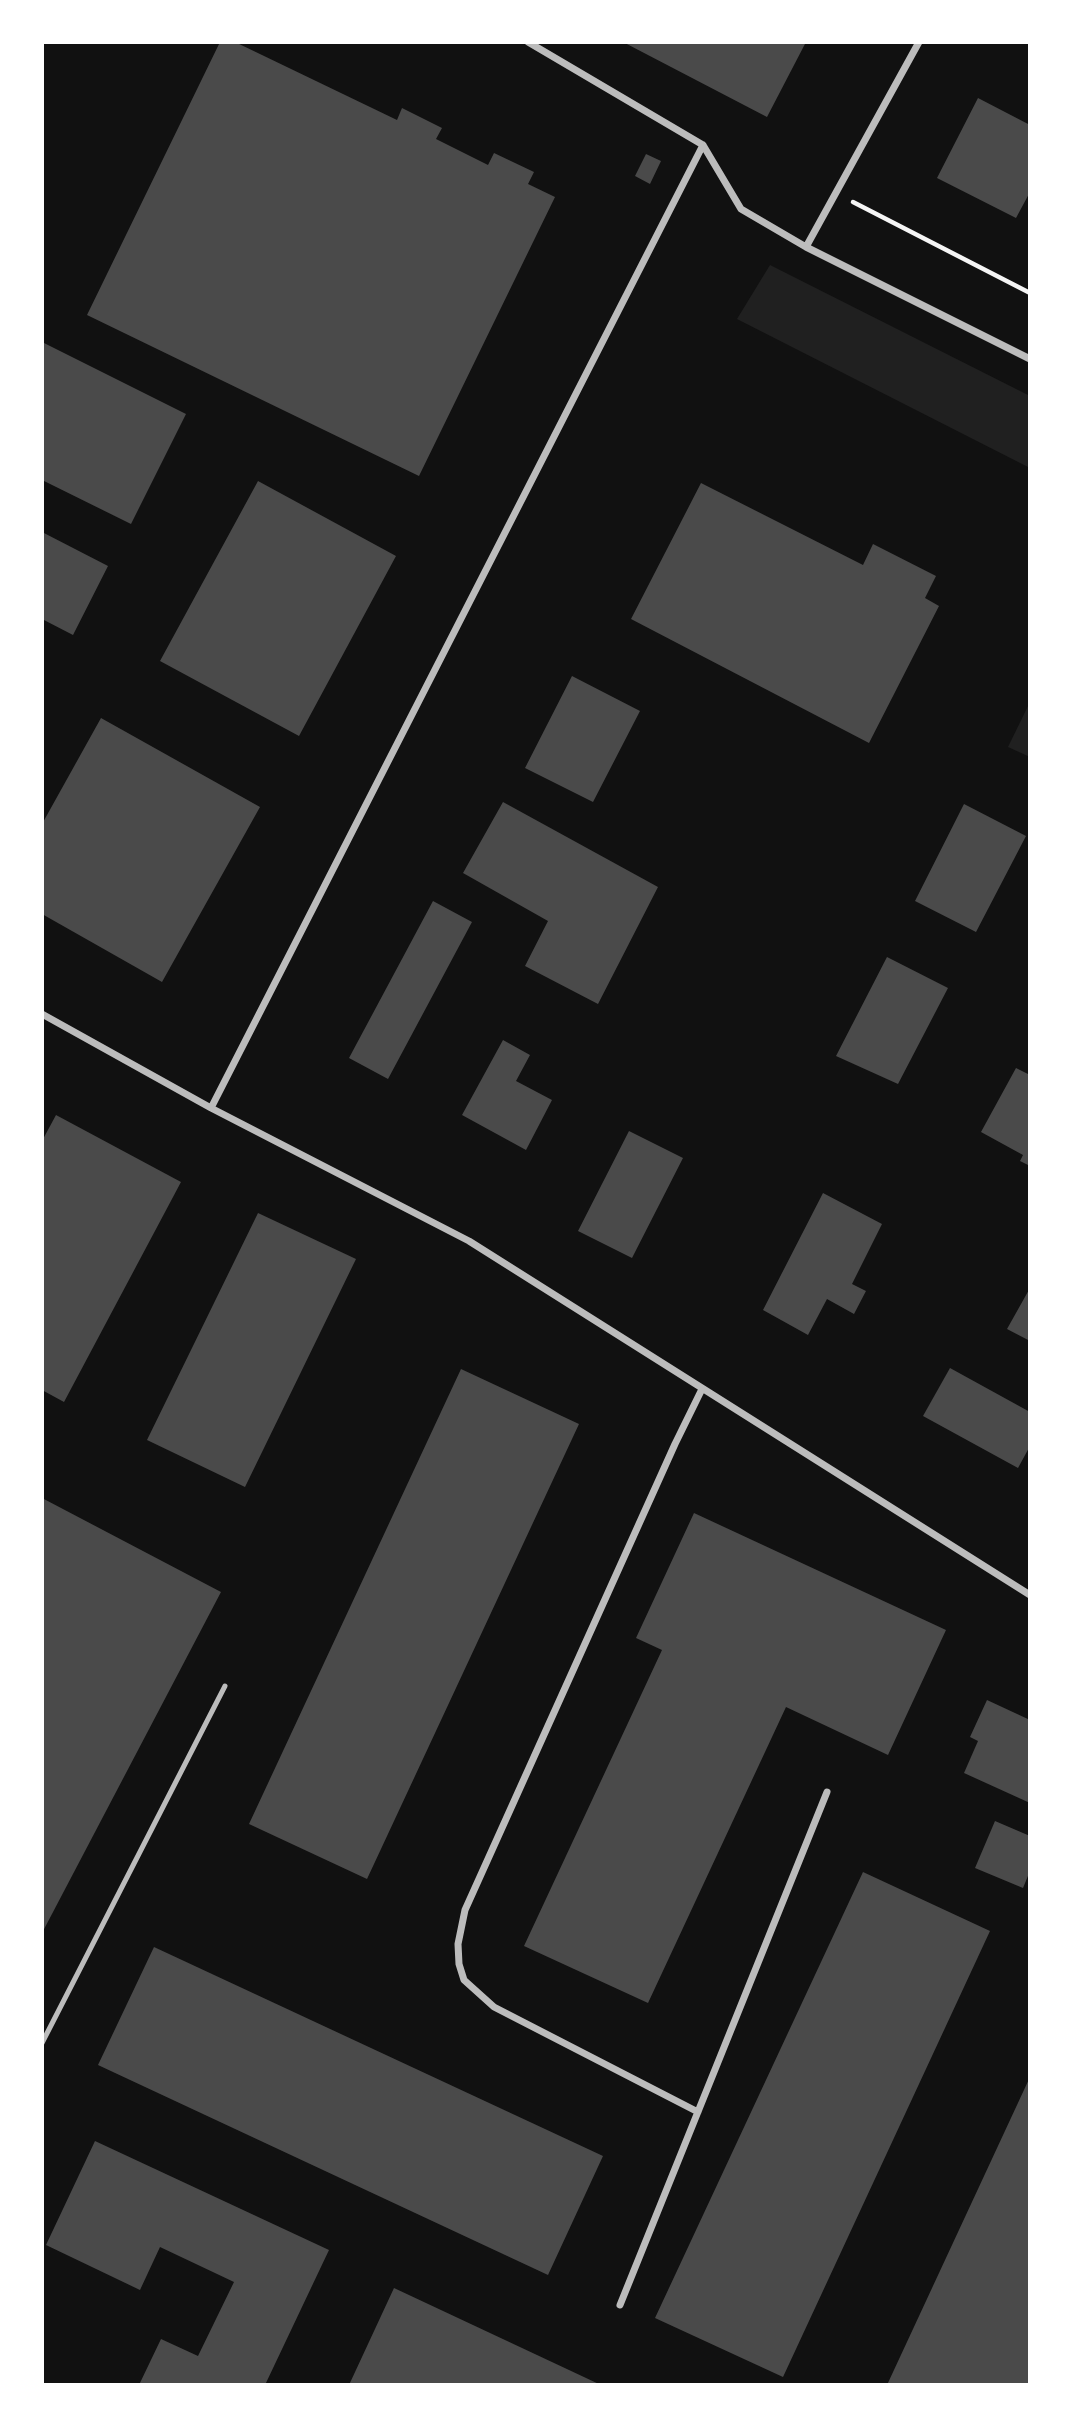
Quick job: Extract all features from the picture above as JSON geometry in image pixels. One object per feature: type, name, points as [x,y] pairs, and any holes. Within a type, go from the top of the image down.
[{"type":"street","points":[[528,42],[703,145],[741,209],[806,247],[1030,359]]},
{"type":"street","points":[[806,247],[919,42]]},
{"type":"street","points":[[211,1108],[703,145]]},
{"type":"street","points":[[42,1014],[211,1108],[469,1241],[1030,1595]]},
{"type":"street","points":[[698,2112],[494,2007],[464,1980],[459,1964],[458,1944],[465,1910],[702,1388]]},
{"type":"street","points":[[620,2305],[827,1792]]},
{"type":"lane","points":[[42,2043],[225,1686]]},
{"type":"path","points":[[835,192],[1030,293]]},
{"type":"shaded area","points":[[770,265],[1030,396],[1030,468],[737,319]]},
{"type":"shaded area","points":[[1030,702],[1030,757],[1008,747]]},
{"type":"building","points":[[220,42],[235,42],[397,120],[402,108],[442,128],[436,139],[488,165],[494,153],[534,172],[528,184],[555,197],[419,476],[87,315]]},
{"type":"building","points":[[623,42],[806,42],[767,117]]},
{"type":"building","points":[[978,98],[1030,125],[1030,192],[1016,218],[937,178]]},
{"type":"building","points":[[646,154],[661,161],[650,184],[635,176]]},
{"type":"building","points":[[42,342],[186,414],[131,524],[42,480]]},
{"type":"building","points":[[258,481],[396,556],[299,736],[160,661]]},
{"type":"building","points":[[701,483],[863,565],[873,544],[936,576],[925,598],[939,606],[869,743],[631,619]]},
{"type":"building","points":[[42,532],[108,566],[73,635],[42,619]]},
{"type":"building","points":[[572,676],[640,711],[593,802],[525,768]]},
{"type":"building","points":[[101,718],[260,807],[162,982],[42,914],[42,824]]},
{"type":"building","points":[[503,802],[658,887],[598,1004],[525,966],[548,921],[463,873]]},
{"type":"building","points":[[964,804],[1026,836],[976,932],[915,901]]},
{"type":"building","points":[[433,901],[472,922],[388,1079],[349,1058]]},
{"type":"building","points":[[887,957],[948,988],[898,1084],[836,1056]]},
{"type":"building","points":[[503,1040],[530,1055],[516,1081],[552,1100],[526,1150],[462,1115]]},
{"type":"building","points":[[1016,1068],[1030,1075],[1030,1166],[1020,1161],[1023,1155],[981,1132]]},
{"type":"building","points":[[56,1115],[181,1182],[64,1402],[42,1390],[42,1141]]},
{"type":"building","points":[[629,1131],[683,1158],[632,1258],[578,1231]]},
{"type":"building","points":[[823,1193],[882,1224],[852,1284],[866,1291],[854,1314],[827,1299],[808,1335],[763,1310]]},
{"type":"building","points":[[258,1213],[356,1259],[245,1487],[147,1440]]},
{"type":"building","points":[[1030,1288],[1030,1341],[1007,1329]]},
{"type":"building","points":[[950,1368],[1030,1412],[1030,1446],[1018,1468],[923,1416]]},
{"type":"building","points":[[461,1369],[579,1424],[367,1879],[249,1824]]},
{"type":"building","points":[[42,1498],[221,1592],[42,1933]]},
{"type":"building","points":[[694,1513],[946,1630],[888,1755],[786,1707],[648,2003],[524,1946],[662,1650],[636,1638]]},
{"type":"building","points":[[987,1700],[1030,1720],[1030,1803],[964,1773],[978,1741],[970,1737]]},
{"type":"building","points":[[995,1821],[1030,1836],[1030,1871],[1023,1888],[975,1868]]},
{"type":"building","points":[[863,1872],[990,1931],[783,2377],[655,2318]]},
{"type":"building","points":[[154,1947],[603,2156],[548,2275],[98,2065]]},
{"type":"building","points":[[1030,2077],[1030,2385],[887,2385]]},
{"type":"building","points":[[95,2141],[329,2250],[265,2385],[139,2385],[161,2339],[198,2356],[234,2282],[160,2247],[140,2290],[46,2245]]},
{"type":"building","points":[[394,2288],[601,2385],[349,2385]]}]
